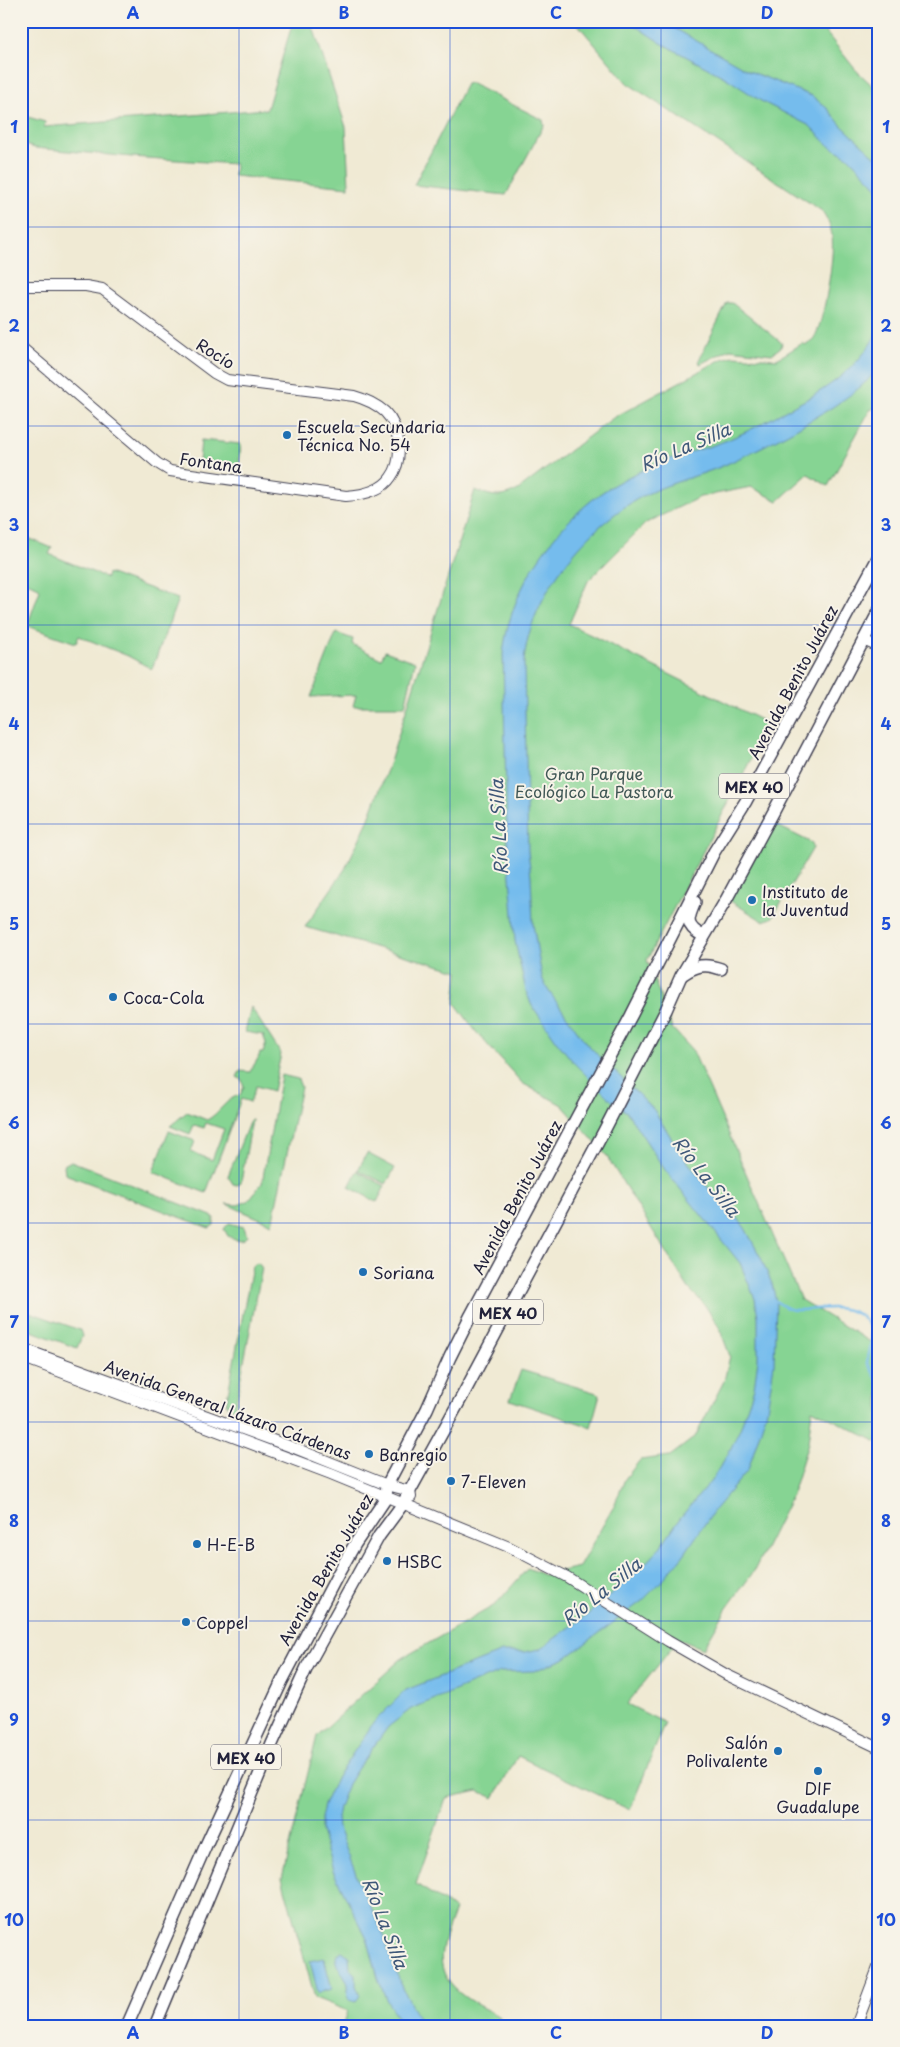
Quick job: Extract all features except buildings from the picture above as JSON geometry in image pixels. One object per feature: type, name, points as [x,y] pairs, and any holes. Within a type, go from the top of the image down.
[{"type":"main road","name":"Avenida Benito Juárez","points":[[127,2026],[206,1846],[272,1701],[308,1628],[355,1544],[386,1498],[387,1485],[427,1409],[459,1337],[631,1016],[714,852],[746,801],[879,556]]},
{"type":"main road","name":"Avenida Benito Juárez","points":[[155,2026],[272,1744],[307,1667],[379,1536],[408,1506],[410,1491],[526,1279],[604,1131],[681,976],[726,900],[774,812],[879,610]]},
{"type":"main road","points":[[703,936],[691,930],[689,922],[691,910],[714,852]]},
{"type":"main road","points":[[681,976],[694,967],[704,964],[722,969]]},
{"type":"main road","points":[[272,1701],[272,1744]]},
{"type":"street","name":"Rocío","points":[[21,286],[86,286],[102,289],[226,380],[354,396],[364,399],[385,412],[390,420],[397,434],[397,464]]},
{"type":"street","name":"Fontana","points":[[21,348],[157,463],[170,471],[346,496],[359,495],[383,485],[391,478],[397,464]]},
{"type":"street","points":[[863,640],[879,647]]},
{"type":"street","name":"Avenida General Lázaro Cárdenas","points":[[21,1348],[297,1449],[387,1485],[410,1491]]},
{"type":"street","name":"Avenida General Lázaro Cárdenas","points":[[21,1357],[330,1474],[522,1553],[580,1585],[668,1641],[727,1674],[879,1748]]},
{"type":"street","points":[[164,1411],[159,1409],[165,1408],[196,1413]]},
{"type":"street","points":[[856,2026],[879,1965]]},
{"type":"green space","points":[[293,21],[311,21],[346,127],[349,187],[234,176],[235,164],[35,148],[21,144],[21,115],[45,122],[44,127],[267,109]]},
{"type":"green space","name":"Gran Parque Ecológico La Pastora","points":[[575,21],[817,21],[855,69],[879,92],[879,406],[870,410],[828,486],[808,474],[778,501],[751,487],[700,497],[646,523],[588,581],[569,624],[769,724],[647,960],[672,1028],[693,1051],[801,1300],[879,1347],[879,1443],[812,1409],[808,1443],[791,1497],[754,1571],[727,1608],[703,1649],[679,1639],[627,1704],[665,1723],[630,1810],[518,1756],[494,1798],[478,1791],[446,1798],[416,1884],[455,1909],[442,1950],[442,1963],[445,1974],[459,1992],[479,2006],[500,2017],[498,2026],[343,2026],[348,2011],[315,1998],[282,1878],[317,1736],[401,1659],[495,1605],[528,1568],[544,1575],[579,1567],[614,1506],[625,1479],[640,1460],[670,1456],[695,1437],[724,1381],[730,1356],[719,1327],[704,1304],[689,1289],[606,1155],[562,1105],[522,1083],[477,1033],[455,1003],[458,971],[305,927],[345,869],[367,823],[390,762],[475,490],[501,496],[518,490],[613,418],[722,359],[733,356],[777,359],[803,343],[805,345],[813,339],[818,330],[828,288],[832,257],[830,226],[822,211],[627,83]]},
{"type":"green space","points":[[470,83],[543,120],[544,125],[506,195],[414,185],[466,84]]},
{"type":"green space","points":[[727,303],[732,303],[782,343],[781,347],[772,354],[730,349],[700,364],[699,360]]},
{"type":"green space","points":[[201,440],[241,444],[239,466],[199,462]]},
{"type":"green space","points":[[21,535],[52,548],[49,554],[107,578],[108,573],[178,599],[152,669],[128,656],[79,636],[76,643],[27,626],[40,590],[37,586],[21,580]]},
{"type":"green space","points":[[336,633],[353,639],[352,644],[381,659],[385,651],[415,662],[405,706],[353,706],[356,695],[311,697]]},
{"type":"green space","points":[[770,822],[812,843],[813,848],[772,918],[763,921],[727,899]]},
{"type":"green space","points":[[251,1007],[281,1054],[273,1091],[256,1086],[250,1102],[241,1099],[206,1193],[153,1172],[169,1131],[195,1141],[191,1152],[212,1160],[224,1129],[206,1123],[204,1128],[194,1125],[190,1134],[170,1126],[187,1112],[207,1120],[216,1114],[227,1102],[240,1095],[244,1087],[242,1080],[237,1077],[240,1071],[250,1072],[260,1053],[263,1053],[266,1043],[263,1035],[245,1032]]},
{"type":"green space","points":[[281,1075],[298,1079],[301,1087],[272,1224],[226,1204],[238,1205],[248,1201],[262,1183]]},
{"type":"green space","points":[[250,1120],[252,1120],[241,1182],[237,1185],[233,1184],[228,1176]]},
{"type":"green space","points":[[367,1153],[395,1168],[386,1184],[358,1170]]},
{"type":"green space","points":[[71,1161],[214,1217],[214,1225],[209,1228],[65,1174],[64,1165]]},
{"type":"green space","points":[[357,1171],[385,1186],[377,1202],[349,1187]]},
{"type":"green space","points":[[229,1223],[244,1227],[247,1236],[240,1240],[228,1236],[224,1229]]},
{"type":"green space","points":[[258,1263],[262,1268],[235,1408],[229,1409],[226,1404],[252,1266]]},
{"type":"green space","points":[[21,1309],[80,1330],[82,1336],[77,1348],[21,1327]]},
{"type":"green space","points":[[521,1370],[600,1394],[591,1427],[510,1400]]},
{"type":"water","points":[[628,21],[662,21],[749,71],[812,96],[828,109],[841,125],[879,160],[879,192],[848,157],[828,145],[810,126],[761,101],[726,78],[661,43]]},
{"type":"water","points":[[879,327],[879,365],[871,377],[843,400],[792,431],[739,459],[647,494],[625,507],[604,523],[583,542],[565,564],[537,612],[528,637],[524,662],[528,851],[533,924],[542,978],[548,990],[586,1043],[654,1110],[680,1152],[709,1189],[737,1217],[745,1228],[761,1258],[772,1284],[776,1301],[774,1364],[767,1410],[748,1470],[715,1509],[683,1556],[642,1601],[566,1658],[534,1671],[500,1672],[411,1709],[388,1727],[348,1784],[339,1807],[338,1828],[359,1882],[383,1933],[390,1957],[422,2026],[402,2026],[386,1999],[368,1941],[333,1871],[321,1832],[321,1818],[324,1805],[337,1777],[374,1722],[406,1690],[502,1652],[525,1652],[540,1649],[587,1615],[642,1567],[658,1550],[680,1518],[711,1481],[728,1454],[740,1429],[754,1388],[758,1359],[758,1317],[755,1299],[740,1263],[665,1170],[627,1112],[618,1107],[575,1064],[557,1042],[531,1004],[526,991],[515,941],[507,839],[503,654],[513,610],[532,569],[545,549],[575,515],[592,500],[638,472],[664,461],[730,439],[756,427],[822,390],[856,363],[873,340]]},
{"type":"water","points":[[342,1951],[349,1956],[350,1969],[356,1974],[356,1986],[360,1995],[356,2002],[349,2000],[347,1980],[336,1963],[338,1955]]},
{"type":"water","points":[[324,1958],[332,1989],[318,1993],[310,1961]]},
{"type":"waterway","points":[[774,1300],[792,1310],[839,1308],[856,1313],[863,1318],[871,1333],[871,1345],[867,1362],[879,1383]]},
{"type":"place","name":"Escuela Secundaria Técnica No. 54","points":[[287,435]]},
{"type":"place","name":"Instituto de la Juventud","points":[[752,900]]},
{"type":"place","name":"Coca-Cola","points":[[113,997]]},
{"type":"place","name":"Soriana","points":[[363,1272]]},
{"type":"place","name":"Banregio","points":[[369,1454]]},
{"type":"place","name":"7-Eleven","points":[[451,1481]]},
{"type":"place","name":"H-E-B","points":[[197,1544]]},
{"type":"place","name":"HSBC","points":[[387,1561]]},
{"type":"place","name":"Coppel","points":[[186,1622]]},
{"type":"place","name":"Salón Polivalente","points":[[778,1751]]},
{"type":"place","name":"DIF Guadalupe","points":[[818,1771]]},
{"type":"water label","name":"Río La Silla","points":[[685,446]]},
{"type":"water label","name":"Río La Silla","points":[[498,827]]},
{"type":"water label","name":"Río La Silla","points":[[707,1176]]},
{"type":"water label","name":"Río La Silla","points":[[601,1591]]},
{"type":"water label","name":"Río La Silla","points":[[386,1923]]}]
